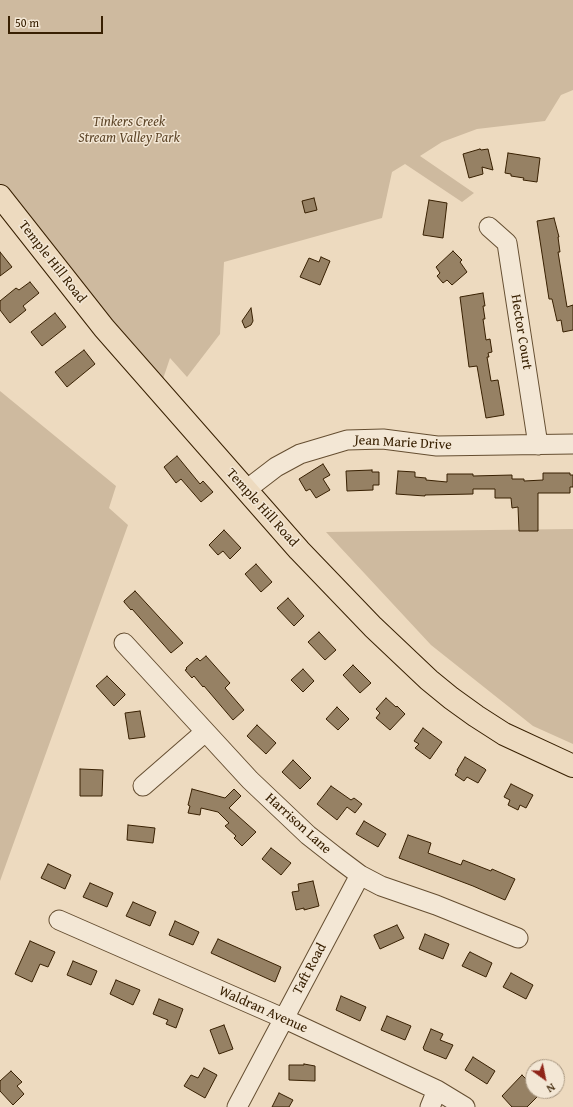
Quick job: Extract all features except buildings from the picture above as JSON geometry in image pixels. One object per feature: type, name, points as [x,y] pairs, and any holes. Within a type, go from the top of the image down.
[{"type":"main road","name":"Temple Hill Road","points":[[0,196],[104,328],[299,550],[373,627],[429,680],[451,698],[504,734],[573,766]]},
{"type":"street","name":"Hector Court","points":[[489,227],[507,243],[538,445]]},
{"type":"street","name":"Jean Marie Drive","points":[[246,490],[276,467],[300,454],[346,440],[383,439],[437,446],[573,444]]},
{"type":"street","name":"Harrison Lane","points":[[124,643],[250,780],[314,840],[360,875],[393,890],[436,905],[518,938]]},
{"type":"street","points":[[143,786],[205,732]]},
{"type":"street","name":"Taft Road","points":[[237,1107],[360,875]]},
{"type":"street","name":"Waldran Avenue","points":[[59,920],[284,1018],[434,1099],[465,1107]]},
{"type":"green space","name":"Tinkers Creek Stream Valley Park","points":[[0,0],[573,0],[573,90],[561,95],[545,121],[477,129],[442,142],[420,156],[474,193],[462,202],[405,164],[392,172],[382,218],[224,262],[220,334],[187,377],[170,358],[163,379],[118,336],[0,190]]},
{"type":"green space","points":[[0,391],[116,486],[109,508],[128,525],[0,881]]},
{"type":"green space","points":[[573,529],[573,744],[533,726],[431,645],[326,532]]}]
